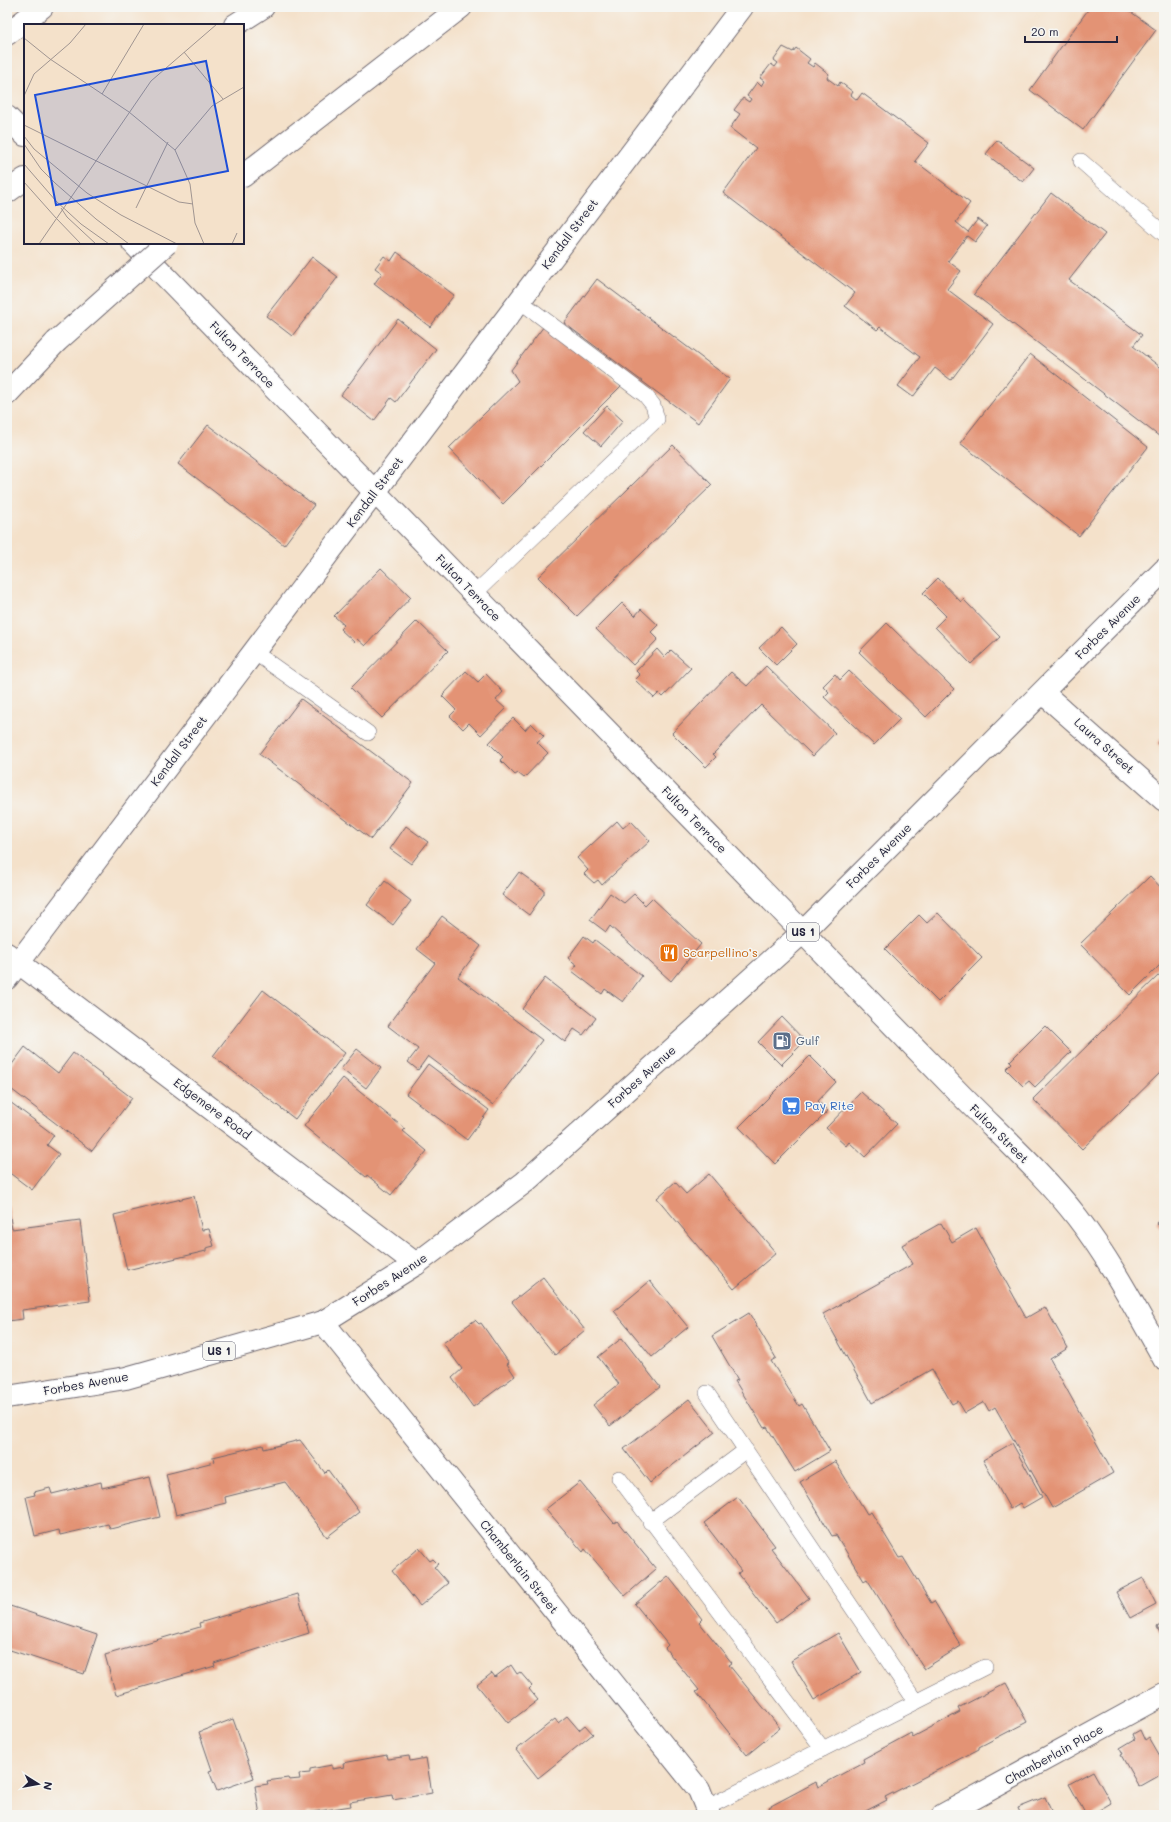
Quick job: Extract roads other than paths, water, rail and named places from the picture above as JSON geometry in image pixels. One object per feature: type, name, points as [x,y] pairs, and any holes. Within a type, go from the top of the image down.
[{"type":"main road","points":[[7,22],[41,7]]},
{"type":"main road","points":[[7,34],[41,7]]},
{"type":"main road","points":[[237,24],[263,7]]},
{"type":"main road","points":[[244,175],[461,7]]},
{"type":"main road","name":"Kendall Street","points":[[11,964],[254,652],[742,7]]},
{"type":"main road","points":[[7,118],[24,134]]},
{"type":"main road","points":[[7,192],[24,180]]},
{"type":"main road","name":"Fulton Terrace","points":[[134,244],[803,932]]},
{"type":"main road","points":[[7,394],[56,342],[166,244]]},
{"type":"main road","name":"Forbes Avenue","points":[[7,1397],[126,1378],[323,1322],[416,1264],[525,1182],[803,932],[1164,570]]},
{"type":"main road","name":"Laura Street","points":[[1043,693],[1164,800]]},
{"type":"main road","name":"Fulton Street","points":[[803,932],[1038,1172],[1077,1216],[1109,1262],[1164,1359]]},
{"type":"main road","name":"Edgemere Road","points":[[11,964],[416,1264]]},
{"type":"main road","name":"Chamberlain Street","points":[[323,1322],[699,1790],[707,1812]]},
{"type":"main road","name":"Chamberlain Place","points":[[943,1815],[1164,1694]]},
{"type":"lane","points":[[1081,161],[1164,234]]},
{"type":"lane","points":[[474,594],[657,419],[653,405],[644,395],[520,301]]},
{"type":"lane","points":[[254,652],[368,734]]},
{"type":"lane","points":[[707,1393],[916,1702]]},
{"type":"lane","points":[[650,1522],[746,1450]]},
{"type":"lane","points":[[619,1478],[650,1522],[823,1749]]},
{"type":"lane","points":[[707,1812],[823,1749],[985,1667]]},
{"type":"place","name":"Scarpellino’s","points":[[669,953]]},
{"type":"place","name":"Gulf","points":[[782,1041]]},
{"type":"place","name":"Pay Rite","points":[[791,1106]]}]
